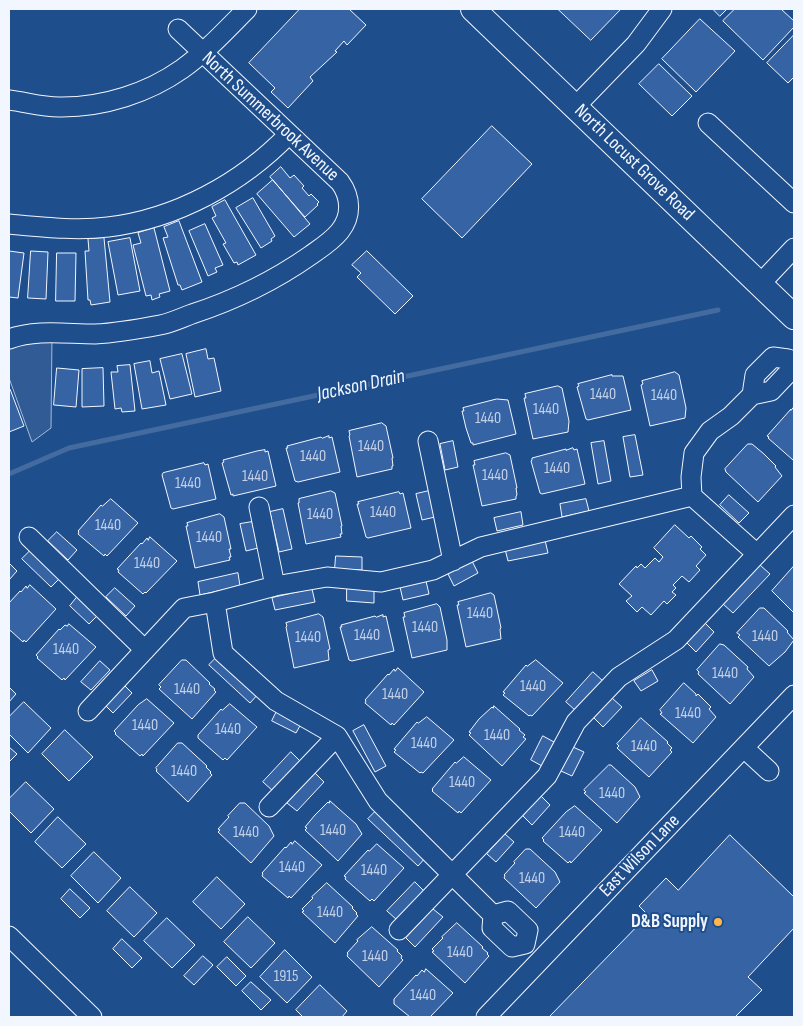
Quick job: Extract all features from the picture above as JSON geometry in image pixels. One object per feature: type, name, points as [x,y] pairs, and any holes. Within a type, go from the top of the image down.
[{"type":"main road","name":"North Locust Grove Road","points":[[473,9],[794,317]]},
{"type":"street","points":[[9,100],[60,108],[90,105],[128,97],[181,70],[202,53],[246,9]]},
{"type":"street","points":[[575,107],[636,44],[662,9]]},
{"type":"street","name":"North Summerbrook Avenue","points":[[9,339],[33,333],[98,334],[161,325],[225,304],[265,284],[327,244],[340,232],[346,222],[349,200],[346,190],[340,182],[178,29]]},
{"type":"street","points":[[708,122],[794,203]]},
{"type":"street","points":[[9,224],[80,229],[109,227],[144,220],[174,210],[210,194],[241,175],[278,146],[289,134]]},
{"type":"street","points":[[760,284],[794,248]]},
{"type":"street","points":[[756,554],[692,496],[691,477],[694,453],[710,431],[731,416],[752,395],[771,392],[790,372],[791,356]]},
{"type":"street","points":[[428,441],[452,561]]},
{"type":"street","points":[[88,711],[184,608],[275,586],[327,577],[381,582],[433,570],[481,547],[692,496]]},
{"type":"street","points":[[259,507],[275,586]]},
{"type":"street","points":[[399,930],[547,776],[576,722],[619,678],[676,640],[794,515]]},
{"type":"street","points":[[29,537],[145,650]]},
{"type":"street","points":[[215,602],[223,653],[276,701],[337,736],[378,801],[493,914],[508,911],[528,930],[525,944],[542,959]]},
{"type":"street","name":"East Wilson Lane","points":[[486,1017],[794,695]]},
{"type":"street","points":[[269,807],[337,736]]},
{"type":"street","points":[[744,748],[769,771]]},
{"type":"street","points":[[11,944],[92,1017]]},
{"type":"shaded area","points":[[52,335],[51,428],[32,442],[9,378],[9,341]]},
{"type":"building","points":[[300,9],[349,9],[366,25],[347,45],[344,41],[335,51],[337,52],[310,77],[313,81],[288,108],[271,92],[275,88],[249,63]]},
{"type":"building","points":[[558,9],[621,9],[591,40]]},
{"type":"building","points":[[713,9],[727,9],[720,16]]},
{"type":"building","points":[[735,9],[781,9],[794,21],[794,27],[763,60],[723,21]]},
{"type":"building","points":[[700,19],[735,51],[696,92],[662,59]]},
{"type":"building","points":[[794,35],[794,77],[788,83],[767,63]]},
{"type":"building","points":[[659,64],[692,96],[672,116],[639,84]]},
{"type":"building","points":[[492,126],[532,164],[462,238],[422,199]]},
{"type":"building","points":[[281,167],[290,178],[294,175],[304,186],[302,188],[309,196],[311,194],[319,202],[305,217],[270,177]]},
{"type":"building","points":[[273,180],[310,224],[294,237],[257,194]]},
{"type":"building","points":[[253,198],[275,236],[271,239],[272,241],[261,248],[236,208]]},
{"type":"building","points":[[225,200],[256,255],[238,265],[237,262],[234,263],[223,244],[226,243],[212,218],[216,216],[212,207]]},
{"type":"building","points":[[179,221],[202,282],[182,290],[180,285],[178,285],[163,238],[168,237],[164,227]]},
{"type":"building","points":[[205,224],[223,265],[215,268],[217,272],[208,276],[189,231]]},
{"type":"building","points":[[154,228],[170,291],[159,294],[160,297],[152,300],[151,295],[146,296],[133,245],[141,243],[138,233]]},
{"type":"building","points":[[104,238],[110,302],[91,305],[90,300],[88,300],[85,251],[89,251],[88,239]]},
{"type":"building","points":[[130,238],[140,291],[118,295],[108,242]]},
{"type":"building","points":[[9,251],[24,253],[18,298],[9,297]]},
{"type":"building","points":[[31,251],[48,252],[46,299],[28,298]]},
{"type":"building","points":[[367,251],[413,296],[395,314],[357,277],[361,273],[352,265]]},
{"type":"building","points":[[57,253],[76,253],[75,301],[56,301]]},
{"type":"building","points":[[206,349],[208,359],[214,358],[221,391],[195,397],[186,354]]},
{"type":"building","points":[[182,354],[192,394],[170,399],[160,359]]},
{"type":"building","points":[[150,361],[152,373],[159,371],[166,405],[142,409],[134,364]]},
{"type":"building","points":[[130,365],[135,411],[122,412],[121,408],[115,409],[111,372],[118,372],[117,366]]},
{"type":"building","points":[[57,368],[79,370],[76,407],[54,405]]},
{"type":"building","points":[[103,368],[104,406],[82,407],[82,369]]},
{"type":"building","points":[[675,372],[679,375],[686,408],[685,418],[650,426],[641,385],[643,384],[642,381]]},
{"type":"building","points":[[612,375],[623,376],[631,410],[586,419],[577,387],[579,386],[578,384]]},
{"type":"building","points":[[558,386],[562,388],[569,421],[568,432],[533,439],[524,398],[526,398],[525,394]]},
{"type":"building","points":[[9,389],[24,426],[9,432]]},
{"type":"building","points":[[497,399],[508,400],[516,434],[473,445],[466,428],[463,408]]},
{"type":"building","points":[[794,407],[794,459],[793,460],[767,436]]},
{"type":"building","points":[[382,423],[386,426],[393,458],[392,469],[357,477],[349,431]]},
{"type":"building","points":[[635,435],[643,475],[630,477],[623,437]]},
{"type":"building","points":[[329,436],[329,438],[332,437],[340,472],[298,482],[295,481],[287,446]]},
{"type":"building","points":[[453,441],[458,467],[445,470],[440,444]]},
{"type":"building","points":[[604,441],[611,481],[598,484],[591,443]]},
{"type":"building","points":[[748,444],[752,444],[764,454],[776,466],[782,476],[758,502],[725,469]]},
{"type":"building","points":[[573,448],[574,450],[577,449],[585,484],[540,493],[531,461],[532,458]]},
{"type":"building","points":[[265,450],[265,452],[268,451],[276,486],[231,495],[222,463],[224,462],[223,460]]},
{"type":"building","points":[[506,453],[510,455],[517,488],[516,499],[482,506],[473,465],[475,465],[474,461]]},
{"type":"building","points":[[204,463],[205,465],[208,464],[216,499],[171,508],[163,473]]},
{"type":"building","points":[[331,491],[335,493],[342,526],[341,537],[306,544],[298,503],[299,499]]},
{"type":"building","points":[[429,491],[435,517],[422,520],[416,494]]},
{"type":"building","points":[[399,492],[400,494],[403,493],[411,528],[366,537],[358,502]]},
{"type":"building","points":[[729,495],[749,513],[739,523],[720,505]]},
{"type":"building","points":[[111,499],[138,523],[107,556],[105,554],[104,556],[78,534],[78,531],[101,505]]},
{"type":"building","points":[[586,499],[589,511],[562,517],[560,504]]},
{"type":"building","points":[[283,509],[292,549],[279,552],[270,512]]},
{"type":"building","points":[[521,512],[523,525],[497,531],[494,518]]},
{"type":"building","points":[[220,514],[224,517],[231,549],[229,549],[230,560],[195,568],[186,526],[188,526],[187,523]]},
{"type":"building","points":[[252,522],[258,548],[246,551],[240,524]]},
{"type":"building","points":[[675,525],[689,538],[691,536],[702,547],[700,549],[706,555],[696,566],[700,570],[689,582],[682,576],[673,585],[676,588],[672,592],[676,595],[667,604],[664,601],[651,615],[642,607],[637,612],[626,601],[632,596],[619,584],[636,566],[637,568],[641,564],[645,568],[655,558],[659,562],[663,557],[654,548]]},
{"type":"building","points":[[57,532],[77,550],[68,560],[48,541]]},
{"type":"building","points":[[150,537],[177,561],[143,594],[117,569],[141,543]]},
{"type":"building","points":[[545,540],[548,553],[508,561],[505,549]]},
{"type":"building","points":[[31,550],[60,578],[51,587],[22,559]]},
{"type":"building","points":[[336,556],[362,557],[362,570],[335,569]]},
{"type":"building","points":[[472,561],[478,573],[454,586],[448,574]]},
{"type":"building","points":[[9,563],[17,571],[9,580]]},
{"type":"building","points":[[760,565],[770,574],[733,613],[723,604]]},
{"type":"building","points":[[794,566],[794,613],[772,591]]},
{"type":"building","points":[[238,573],[240,586],[200,595],[198,582]]},
{"type":"building","points":[[426,581],[429,594],[403,600],[400,587]]},
{"type":"building","points":[[30,585],[56,609],[26,642],[24,640],[23,642],[9,630],[9,603],[20,591]]},
{"type":"building","points":[[115,588],[135,606],[126,616],[106,597]]},
{"type":"building","points":[[347,588],[374,589],[374,603],[347,601]]},
{"type":"building","points":[[312,589],[315,602],[275,610],[272,598]]},
{"type":"building","points":[[491,593],[494,595],[501,628],[501,639],[466,647],[457,605],[459,605],[458,602]]},
{"type":"building","points":[[78,596],[98,615],[89,624],[70,606]]},
{"type":"building","points":[[437,604],[440,607],[447,640],[447,650],[412,658],[403,617],[405,617],[404,613]]},
{"type":"building","points":[[760,608],[764,608],[788,631],[794,640],[785,652],[769,666],[738,637],[740,635],[737,633]]},
{"type":"building","points":[[319,614],[323,617],[330,649],[328,650],[329,660],[294,668],[286,623]]},
{"type":"building","points":[[383,615],[383,617],[386,616],[394,651],[352,661],[349,660],[341,625]]},
{"type":"building","points":[[705,623],[714,632],[696,652],[687,643]]},
{"type":"building","points":[[69,624],[96,647],[65,680],[64,678],[62,680],[36,655],[59,629]]},
{"type":"building","points":[[720,644],[724,645],[748,667],[747,669],[754,677],[730,704],[698,674],[697,670]]},
{"type":"building","points":[[218,656],[259,693],[250,703],[209,665]]},
{"type":"building","points":[[182,660],[186,660],[210,683],[216,692],[192,719],[159,689],[161,687],[159,685]]},
{"type":"building","points":[[536,660],[563,683],[532,716],[529,716],[503,695],[505,693],[503,692],[526,665]]},
{"type":"building","points":[[100,661],[110,670],[91,690],[81,682]]},
{"type":"building","points":[[398,668],[424,692],[394,725],[392,723],[391,725],[365,703],[365,700],[388,674]]},
{"type":"building","points":[[652,670],[658,681],[641,691],[634,681]]},
{"type":"building","points":[[593,672],[603,681],[575,710],[566,702]]},
{"type":"building","points":[[684,683],[696,696],[698,694],[711,707],[709,709],[716,717],[693,743],[660,714],[662,713],[660,710]]},
{"type":"building","points":[[123,684],[132,693],[113,713],[104,704]]},
{"type":"building","points":[[9,687],[16,694],[9,702]]},
{"type":"building","points":[[612,698],[622,707],[603,727],[594,718]]},
{"type":"building","points":[[147,699],[174,723],[143,756],[142,754],[140,756],[114,731],[138,705]]},
{"type":"building","points":[[24,702],[51,728],[28,753],[9,734],[9,717]]},
{"type":"building","points":[[230,704],[257,727],[227,760],[225,758],[223,760],[198,738],[198,735],[221,709]]},
{"type":"building","points":[[494,706],[520,729],[525,735],[523,737],[526,739],[502,766],[469,735],[471,733],[469,732],[479,719]]},
{"type":"building","points":[[278,709],[302,722],[296,733],[272,721]]},
{"type":"building","points":[[427,717],[454,740],[423,773],[420,773],[394,752],[396,750],[394,749],[417,722]]},
{"type":"building","points":[[641,718],[668,742],[672,748],[670,750],[672,752],[649,777],[617,748],[619,746],[617,744]]},
{"type":"building","points":[[364,725],[386,766],[375,772],[353,731]]},
{"type":"building","points":[[65,730],[93,757],[69,781],[42,754]]},
{"type":"building","points":[[543,736],[554,742],[542,766],[531,760]]},
{"type":"building","points":[[178,743],[182,743],[207,766],[212,775],[188,802],[156,771],[156,768]]},
{"type":"building","points":[[9,747],[17,754],[9,762]]},
{"type":"building","points":[[573,747],[584,752],[572,776],[561,771]]},
{"type":"building","points":[[291,752],[300,761],[273,791],[263,782]]},
{"type":"building","points":[[464,757],[491,780],[461,813],[459,811],[458,813],[432,789],[455,762]]},
{"type":"building","points":[[609,765],[635,787],[640,797],[617,823],[584,793],[586,792],[584,790]]},
{"type":"building","points":[[315,773],[324,782],[297,811],[287,803]]},
{"type":"building","points":[[26,782],[54,809],[31,833],[9,811],[9,799]]},
{"type":"building","points":[[541,796],[550,805],[532,825],[523,816]]},
{"type":"building","points":[[330,801],[356,824],[362,834],[338,861],[305,830],[307,828],[305,827],[315,815]]},
{"type":"building","points":[[240,803],[245,803],[269,826],[274,836],[251,863],[218,832],[220,830],[218,829]]},
{"type":"building","points":[[575,806],[602,830],[571,863],[570,861],[568,863],[542,838],[566,812]]},
{"type":"building","points":[[377,810],[427,856],[418,866],[368,819]]},
{"type":"building","points":[[58,817],[86,844],[62,868],[35,842]]},
{"type":"building","points":[[505,834],[514,842],[496,862],[487,854]]},
{"type":"building","name":"D&B Supply","points":[[730,835],[794,897],[794,928],[748,977],[762,990],[735,1017],[549,1017],[648,915],[639,906],[666,878],[678,890]]},
{"type":"building","points":[[295,841],[322,865],[291,898],[289,896],[288,898],[262,876],[262,873],[285,847]]},
{"type":"building","points":[[377,844],[404,868],[374,901],[372,899],[370,901],[344,876],[368,850]]},
{"type":"building","points":[[526,849],[530,849],[555,872],[560,882],[536,908],[504,878],[504,875]]},
{"type":"building","points":[[94,852],[121,878],[98,903],[71,876]]},
{"type":"building","points":[[217,877],[245,904],[221,929],[193,902]]},
{"type":"building","points":[[415,882],[424,891],[397,920],[387,911]]},
{"type":"building","points":[[327,883],[353,907],[358,916],[335,943],[302,912],[304,911],[302,909],[312,897]]},
{"type":"building","points":[[130,887],[157,913],[134,937],[107,911]]},
{"type":"building","points":[[70,889],[90,908],[80,918],[61,899]]},
{"type":"building","points":[[433,909],[443,917],[415,947],[406,938]]},
{"type":"building","points":[[248,917],[275,943],[251,968],[224,942]]},
{"type":"building","points":[[167,918],[195,945],[172,968],[144,941]]},
{"type":"building","points":[[457,923],[483,947],[489,956],[465,983],[432,952],[434,951],[432,949],[442,937]]},
{"type":"building","points":[[372,927],[398,950],[403,960],[379,987],[347,956],[347,953],[357,940]]},
{"type":"building","points":[[122,939],[142,958],[132,968],[113,949]]},
{"type":"building","points":[[285,950],[312,977],[287,1003],[260,977]]},
{"type":"building","points":[[203,956],[213,965],[194,985],[184,976]]},
{"type":"building","points":[[227,957],[246,976],[236,986],[217,967]]},
{"type":"building","points":[[426,969],[453,993],[430,1017],[410,1017],[394,1004],[394,999],[416,975],[422,970],[424,972]]},
{"type":"building","points":[[251,982],[271,1000],[261,1010],[242,991]]},
{"type":"building","points":[[320,985],[347,1011],[342,1017],[303,1017],[296,1010]]},
{"type":"waterway","name":"Jackson Drain","points":[[9,474],[69,448],[718,310]]},
{"type":"place","name":"D&B Supply","points":[[718,922]]}]
